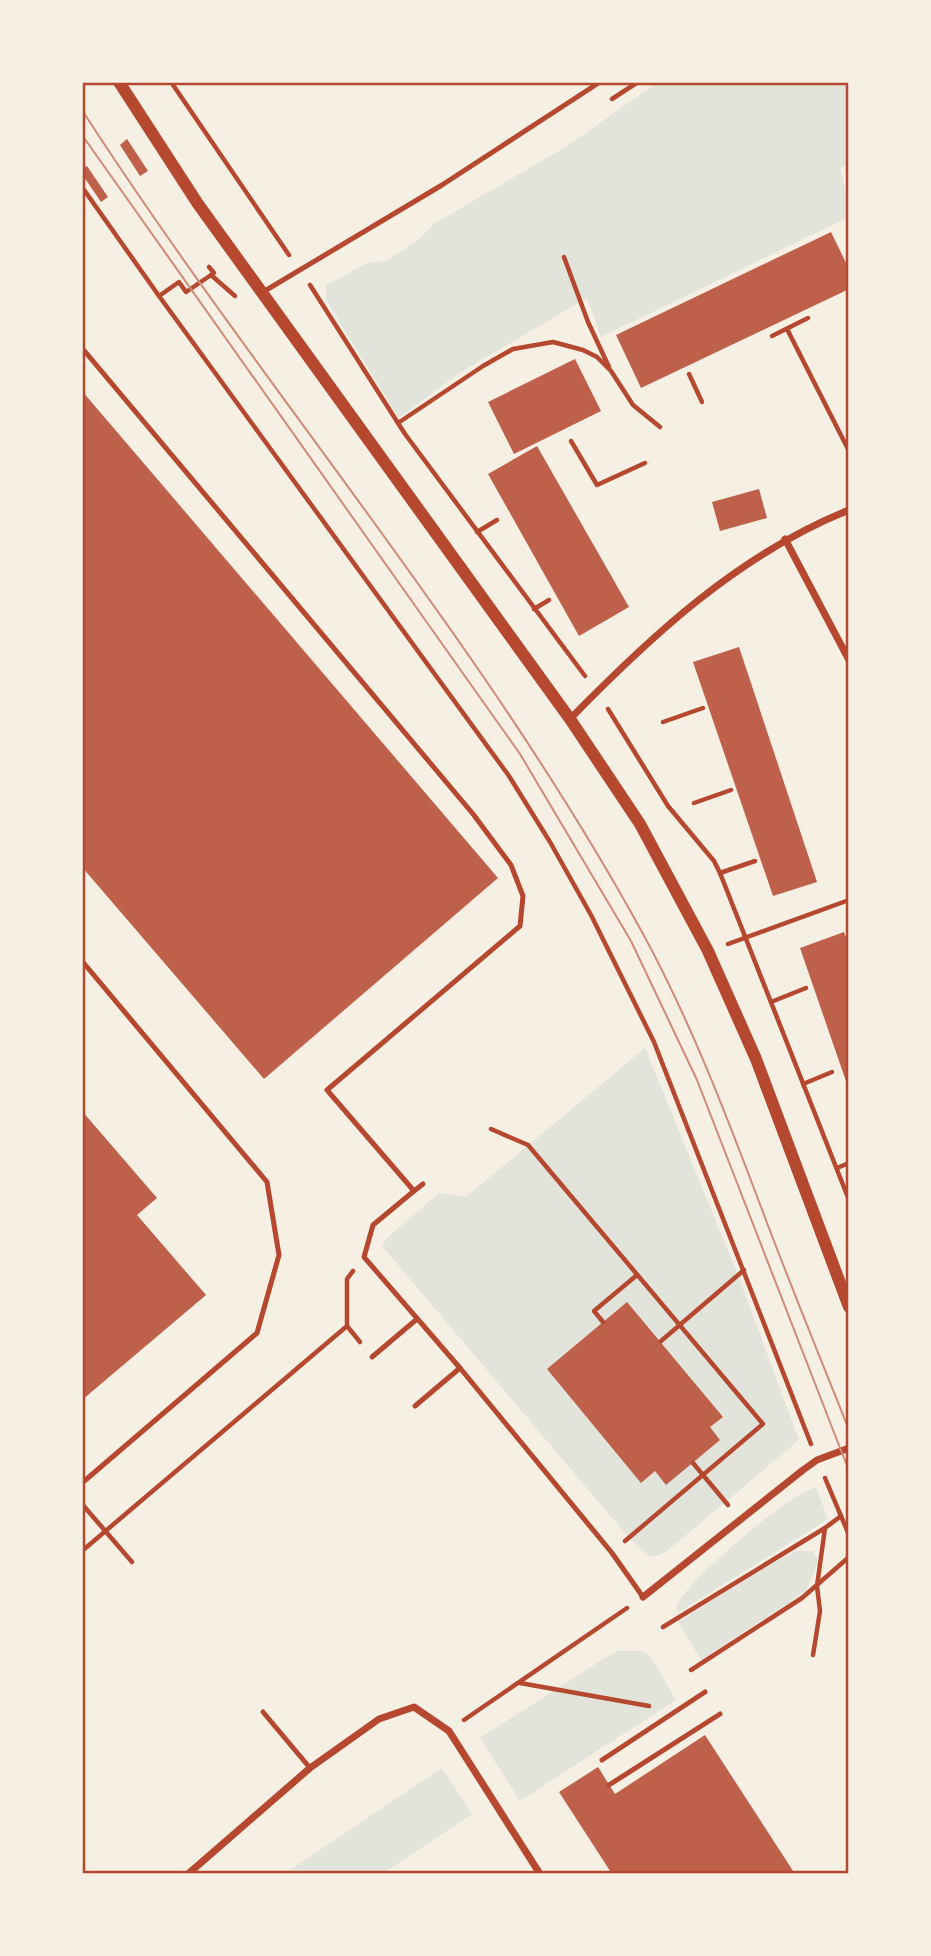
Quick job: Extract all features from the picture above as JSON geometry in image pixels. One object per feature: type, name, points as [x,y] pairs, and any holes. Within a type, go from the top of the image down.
[{"type":"street","points":[[119,82],[192,194],[570,719],[640,824],[708,951],[756,1059],[849,1307]]},
{"type":"street","points":[[570,719],[615,672],[667,626],[744,565],[785,539],[849,510]]},
{"type":"street","points":[[785,539],[849,660]]},
{"type":"street","points":[[643,1597],[817,1460],[849,1448]]},
{"type":"street","points":[[188,1874],[310,1768],[379,1719],[414,1707],[449,1731],[540,1874]]},
{"type":"lane","points":[[264,292],[442,185],[600,82]]},
{"type":"lane","points":[[82,348],[473,814],[511,865],[523,896],[520,926],[327,1090],[414,1191]]},
{"type":"lane","points":[[82,961],[267,1182],[279,1255],[257,1333],[82,1483]]},
{"type":"lane","points":[[423,1184],[373,1225],[364,1257],[460,1368],[612,1553],[643,1597]]},
{"type":"lane","points":[[372,1357],[418,1319]]},
{"type":"lane","points":[[415,1406],[460,1368]]},
{"type":"lane","points":[[602,1760],[705,1692]]},
{"type":"lane","points":[[263,1712],[310,1768]]},
{"type":"lane","points":[[609,1785],[719,1714]]},
{"type":"path","points":[[171,82],[308,283]]},
{"type":"path","points":[[564,257],[588,322],[611,371],[634,405],[660,427]]},
{"type":"path","points":[[159,296],[168,287],[179,282],[186,292],[214,272],[209,267]]},
{"type":"path","points":[[772,336],[808,318]]},
{"type":"path","points":[[787,328],[849,451]]},
{"type":"path","points":[[398,423],[482,366],[513,349],[552,342],[583,350],[597,357],[611,371]]},
{"type":"path","points":[[689,374],[702,402]]},
{"type":"path","points":[[571,441],[597,485],[645,463]]},
{"type":"path","points":[[477,532],[497,520]]},
{"type":"path","points":[[534,609],[549,600]]},
{"type":"path","points":[[663,722],[703,708]]},
{"type":"path","points":[[694,803],[731,790]]},
{"type":"path","points":[[720,873],[755,860]]},
{"type":"path","points":[[708,951],[849,900]]},
{"type":"path","points":[[771,1002],[806,989]]},
{"type":"path","points":[[803,1084],[832,1072]]},
{"type":"path","points":[[491,1129],[528,1146],[763,1424],[612,1553]]},
{"type":"path","points":[[836,1168],[849,1163]]},
{"type":"path","points":[[82,1551],[347,1326],[347,1279],[364,1257]]},
{"type":"path","points":[[661,1341],[744,1270]]},
{"type":"path","points":[[603,1322],[594,1311],[638,1275]]},
{"type":"path","points":[[817,1460],[848,1530]]},
{"type":"path","points":[[693,1463],[740,1520]]},
{"type":"path","points":[[82,1504],[132,1562]]},
{"type":"path","points":[[663,1627],[841,1517]]},
{"type":"path","points":[[813,1655],[820,1611],[817,1586],[825,1528]]},
{"type":"path","points":[[691,1670],[817,1586],[849,1557]]},
{"type":"path","points":[[449,1731],[643,1597]]},
{"type":"path","points":[[519,1683],[678,1711]]},
{"type":"shaded area","points":[[658,82],[849,82],[849,164],[840,168],[849,203],[849,217],[601,337],[587,298],[461,372],[399,418],[326,300],[326,285],[369,262],[386,261],[421,238],[432,225],[567,146]]},
{"type":"shaded area","points":[[645,1048],[738,1275],[799,1440],[666,1552],[657,1556],[649,1556],[629,1538],[382,1246],[387,1238],[439,1193],[466,1197]]},
{"type":"shaded area","points":[[816,1487],[828,1519],[679,1612],[676,1609],[692,1584],[728,1550],[785,1504]]},
{"type":"shaded area","points":[[796,1551],[812,1551],[817,1557],[818,1563],[806,1591],[701,1660],[678,1622],[764,1567]]},
{"type":"shaded area","points":[[616,1651],[642,1651],[651,1657],[676,1700],[520,1801],[480,1738]]},
{"type":"shaded area","points":[[442,1768],[472,1814],[382,1874],[284,1874]]},
{"type":"building","points":[[127,139],[148,171],[140,176],[120,145]]},
{"type":"building","points":[[87,166],[108,197],[101,202],[82,174],[82,169]]},
{"type":"building","points":[[831,232],[849,269],[849,289],[641,388],[616,335]]},
{"type":"building","points":[[575,359],[601,411],[514,454],[488,402]]},
{"type":"building","points":[[82,391],[498,878],[264,1079],[82,867]]},
{"type":"building","points":[[537,446],[629,607],[579,636],[488,474]]},
{"type":"building","points":[[759,489],[767,518],[720,531],[712,502]]},
{"type":"building","points":[[739,647],[817,882],[773,896],[693,662]]},
{"type":"building","points":[[844,932],[849,946],[848,1087],[800,948]]},
{"type":"building","points":[[82,1111],[157,1198],[137,1215],[206,1295],[82,1400]]},
{"type":"building","points":[[627,1302],[723,1417],[710,1427],[720,1440],[666,1485],[655,1471],[641,1483],[547,1369]]},
{"type":"building","points":[[705,1735],[795,1874],[612,1874],[559,1792],[598,1767],[615,1794]]},
{"type":"tram line","points":[[82,110],[223,315],[442,617],[579,824],[642,932],[679,1006],[712,1082],[849,1430]]},
{"type":"tram line","points":[[82,135],[520,754],[631,941],[697,1080],[849,1471]]}]
